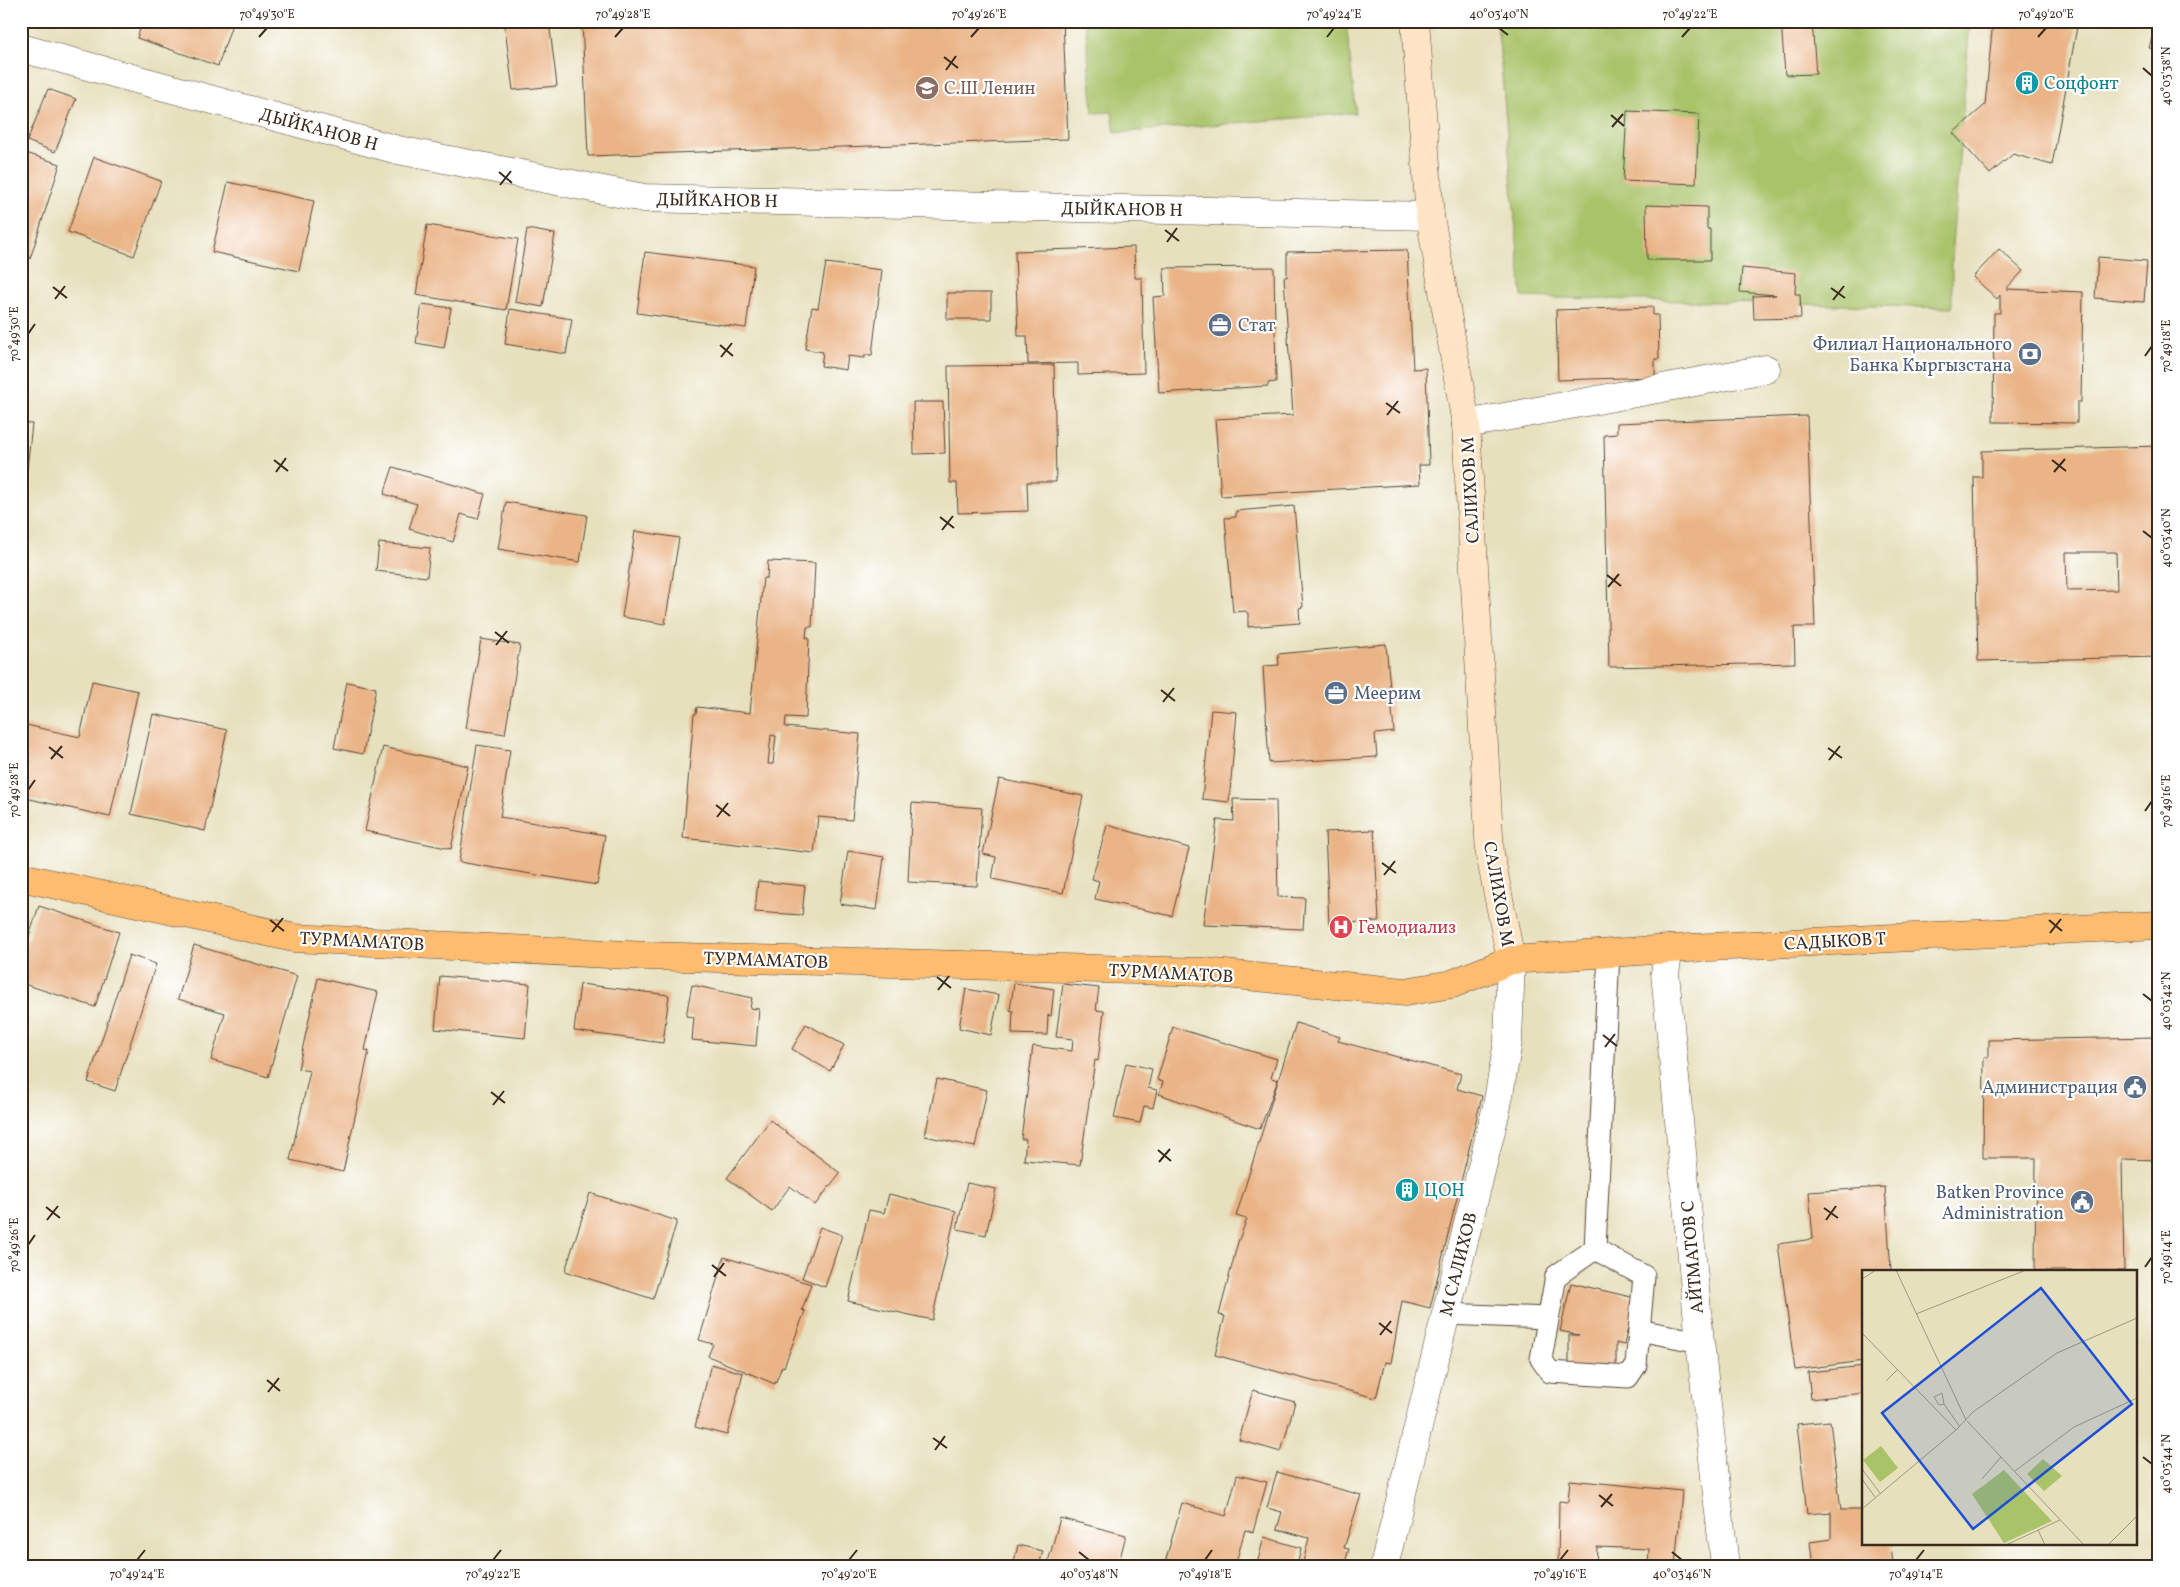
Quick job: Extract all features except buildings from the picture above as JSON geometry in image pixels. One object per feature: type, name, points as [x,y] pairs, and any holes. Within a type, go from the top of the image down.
[{"type":"highway","name":"ТУРМАМАТОВ","points":[[21,877],[294,938],[657,957],[1205,972],[1405,992],[1452,984],[1511,960]]},
{"type":"highway","name":"САДЫКОВ Т","points":[[1511,960],[1669,949],[2159,925]]},
{"type":"main road","name":"САЛИХОВ М","points":[[1415,21],[1430,216],[1466,424],[1490,854],[1511,960]]},
{"type":"street","name":"ДЫЙКАНОВ Н","points":[[21,48],[398,150],[644,198],[1430,216]]},
{"type":"street","points":[[1466,424],[1766,369]]},
{"type":"street","name":"АЙТМАТОВ С","points":[[1669,949],[1665,973],[1700,1342],[1725,1566]]},
{"type":"street","name":"М САЛИХОВ","points":[[1384,1566],[1497,1106],[1508,1042],[1511,960]]},
{"type":"lane","points":[[1595,1249],[1610,953]]},
{"type":"lane","points":[[1595,1249],[1644,1276],[1636,1365],[1628,1377],[1550,1372],[1541,1359],[1556,1276],[1595,1249]]},
{"type":"lane","points":[[1446,1314],[1547,1318]]},
{"type":"lane","points":[[1639,1330],[1700,1342]]},
{"type":"green space","points":[[1085,21],[1346,21],[1356,113],[1115,133],[1112,112],[1093,113]]},
{"type":"green space","points":[[1497,21],[1970,21],[1952,246],[1952,308],[1522,297]]},
{"type":"place","name":"Соцфонт","points":[[2027,83]]},
{"type":"place","name":"С.Ш Ленин","points":[[927,88]]},
{"type":"place","name":"Стат","points":[[1220,325]]},
{"type":"place","name":"Филиал Национального Банка Кыргызстана","points":[[2030,354]]},
{"type":"place","name":"Меерим","points":[[1336,693]]},
{"type":"place","name":"Гемодиализ","points":[[1341,927]]},
{"type":"place","name":"Администрация","points":[[2135,1087]]},
{"type":"place","name":"ЦОН","points":[[1407,1190]]},
{"type":"place","name":"Batken Province Administration","points":[[2082,1202]]}]
